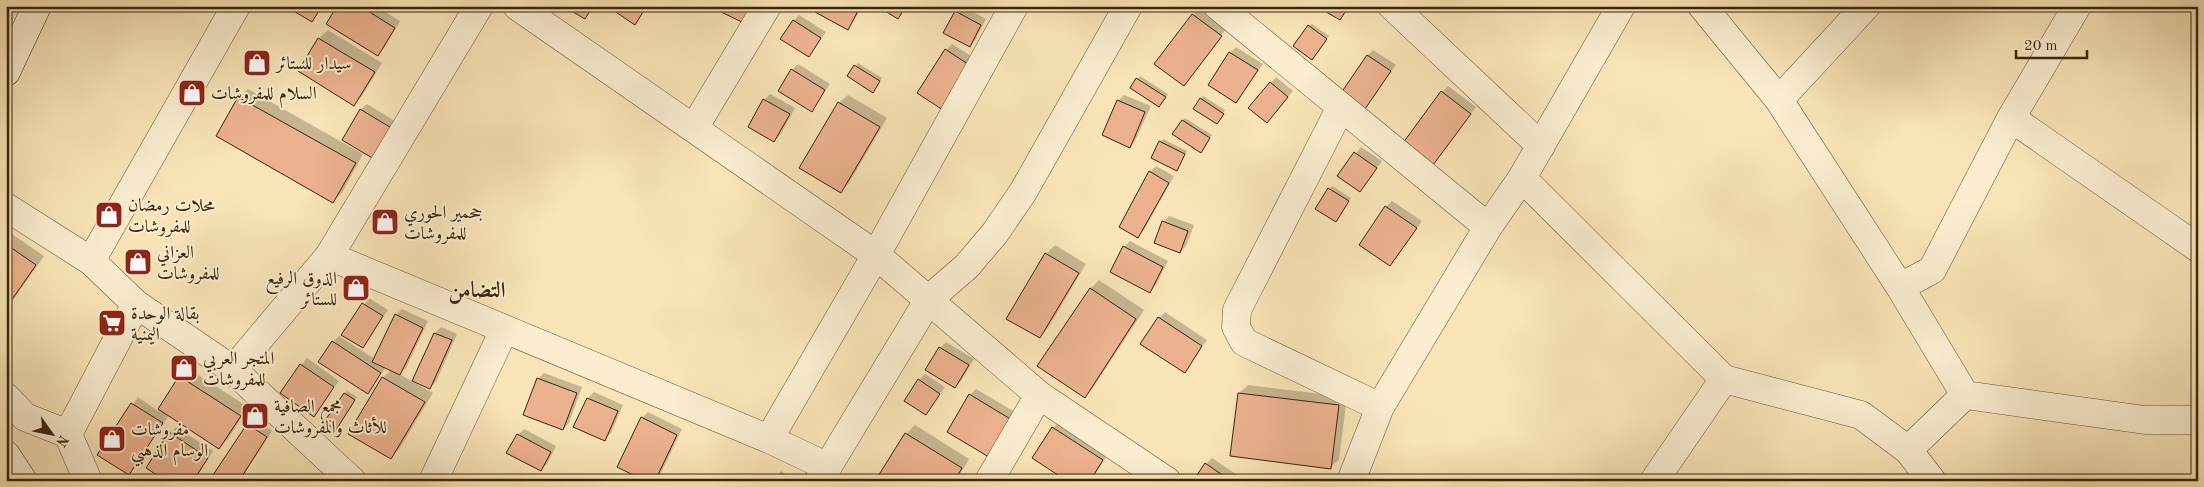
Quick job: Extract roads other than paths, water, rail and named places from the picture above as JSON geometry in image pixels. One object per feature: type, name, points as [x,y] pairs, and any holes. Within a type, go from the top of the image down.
[{"type":"street","points":[[6,72],[37,6]]},
{"type":"street","points":[[91,261],[236,6]]},
{"type":"street","points":[[233,370],[329,256],[479,6]]},
{"type":"street","points":[[518,6],[876,255],[1039,395],[1168,481]]},
{"type":"street","points":[[694,128],[767,6]]},
{"type":"street","points":[[768,438],[876,255],[1014,6]]},
{"type":"street","points":[[329,256],[768,438],[823,474],[929,299],[967,266],[995,233],[1023,192],[1128,6]]},
{"type":"street","points":[[1218,6],[1488,227]]},
{"type":"street","points":[[1392,6],[1541,146]]},
{"type":"street","points":[[1351,481],[1380,407],[1488,227],[1522,178],[1621,6]]},
{"type":"street","points":[[1702,6],[1779,100],[1900,287],[1965,395]]},
{"type":"street","points":[[1779,100],[1866,6]]},
{"type":"street","points":[[1900,287],[1932,270],[2011,118],[2077,6]]},
{"type":"street","points":[[1341,107],[1237,310],[1236,327],[1244,342],[1380,407]]},
{"type":"street","points":[[2011,118],[2198,248]]},
{"type":"street","points":[[1522,178],[1724,379],[1861,416],[1908,450],[1932,481]]},
{"type":"street","points":[[6,207],[91,261],[136,304],[233,370],[343,478]]},
{"type":"street","points":[[68,434],[136,304]]},
{"type":"street","points":[[433,481],[504,330]]},
{"type":"street","points":[[1658,479],[1724,379]]},
{"type":"street","points":[[989,481],[1039,395]]},
{"type":"street","points":[[1965,395],[2145,420],[2198,420]]},
{"type":"street","points":[[1908,450],[1965,395]]},
{"type":"street","points":[[6,397],[25,417],[68,434],[88,481]]},
{"type":"street","points":[[6,455],[23,481]]},
{"type":"place","name":"سيدار للستائر","points":[[257,63]]},
{"type":"place","name":"السلام للمفروشات","points":[[192,93]]},
{"type":"place","name":"محلات رمضان للمفروشات","points":[[109,215]]},
{"type":"place","name":"جحمير الحوري للمفروشات","points":[[385,222]]},
{"type":"place","name":"العزاني للمفروشات","points":[[138,262]]},
{"type":"place","name":"الذوق الرفيع للستائر","points":[[356,288]]},
{"type":"place","name":"بقالة الوحدة اليمنية","points":[[112,323]]},
{"type":"place","name":"المتجر العربي للمفروشات","points":[[184,368]]},
{"type":"place","name":"مجمع الصافية للأثاث والمفروشات","points":[[255,416]]},
{"type":"place","name":"مفروشات الوسام الذهبي","points":[[112,439]]},
{"type":"district","name":"التضامن","points":[[477,289]]}]
